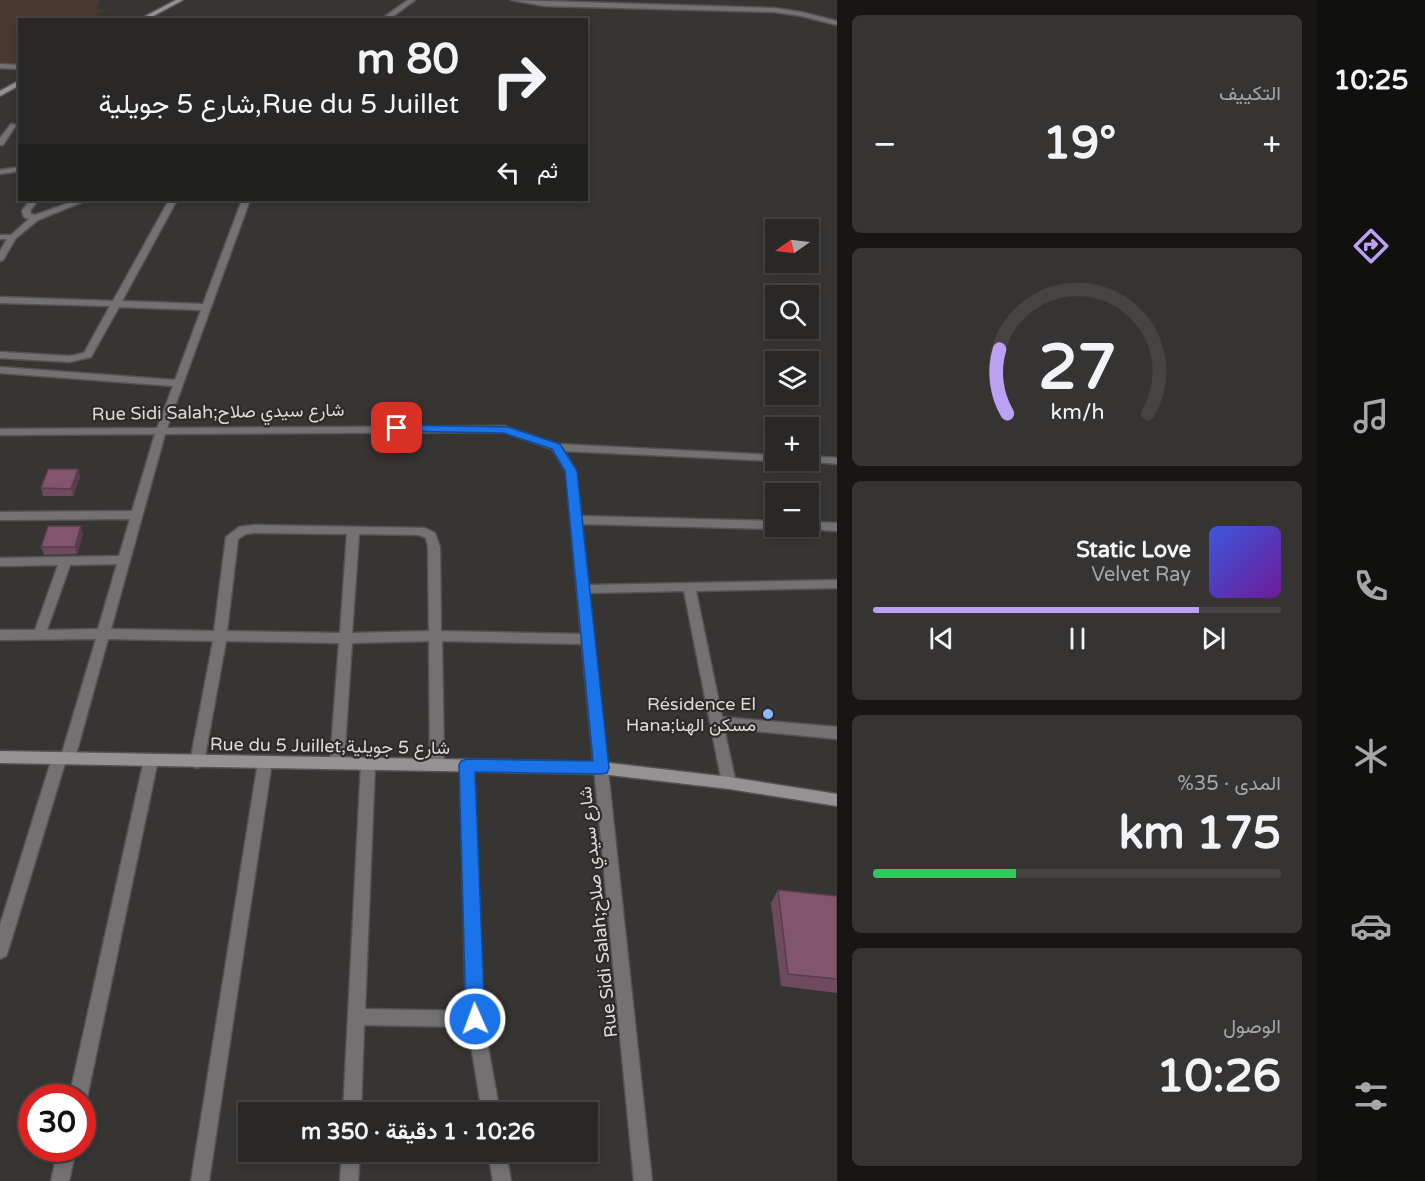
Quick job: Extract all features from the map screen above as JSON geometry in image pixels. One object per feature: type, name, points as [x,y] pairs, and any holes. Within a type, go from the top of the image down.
[{"type":"street","points":[[145,18],[180,0]]},
{"type":"street","points":[[386,18],[412,0]]},
{"type":"street","points":[[514,0],[545,4],[774,10],[801,14],[837,24]]},
{"type":"street","points":[[0,66],[18,67]]},
{"type":"street","points":[[0,94],[18,83]]},
{"type":"street","points":[[0,125],[16,125]]},
{"type":"street","points":[[0,143],[16,125]]},
{"type":"street","points":[[0,172],[18,169]]},
{"type":"street","points":[[33,201],[26,211],[27,215],[35,218]]},
{"type":"street","points":[[0,258],[13,237],[35,218],[80,201]]},
{"type":"street","points":[[0,355],[80,358],[88,355],[172,201]]},
{"type":"street","points":[[0,951],[64,758],[161,430],[246,201]]},
{"type":"street","points":[[0,237],[13,237]]},
{"type":"street","points":[[0,300],[205,308]]},
{"type":"street","points":[[0,370],[178,383]]},
{"type":"street","name":"Rue Sidi Salah;شارع سيدي صلاح","points":[[0,432],[504,429],[556,447],[571,471],[643,1181]]},
{"type":"street","points":[[556,447],[765,457]]},
{"type":"street","points":[[819,460],[837,461]]},
{"type":"street","points":[[0,516],[136,515]]},
{"type":"street","points":[[576,520],[765,525]]},
{"type":"street","points":[[819,526],[837,527]]},
{"type":"street","points":[[196,762],[220,637],[231,537],[243,530],[421,531],[431,536],[434,547],[436,765]]},
{"type":"street","points":[[338,762],[352,532]]},
{"type":"street","points":[[0,562],[65,563],[123,560]]},
{"type":"street","points":[[39,634],[65,563]]},
{"type":"street","points":[[583,589],[837,584]]},
{"type":"street","points":[[689,588],[729,783]]},
{"type":"street","points":[[0,635],[102,634],[345,638],[435,636],[588,639]]},
{"type":"street","points":[[717,722],[837,733]]},
{"type":"street","name":"Rue du 5 Juillet,شارع 5 جويلية","points":[[0,757],[601,768],[729,783],[837,800]]},
{"type":"street","points":[[81,1084],[151,760]]},
{"type":"street","points":[[200,1181],[265,762]]},
{"type":"street","points":[[352,1102],[368,764]]},
{"type":"street","points":[[467,765],[475,1019],[489,1102]]},
{"type":"street","points":[[356,1017],[475,1019]]},
{"type":"street","points":[[60,1181],[64,1162]]},
{"type":"street","points":[[350,1181],[351,1162]]},
{"type":"street","points":[[499,1162],[502,1181]]},
{"type":"shaded area","points":[[0,0],[101,0],[95,8],[107,10],[94,17],[99,18],[18,18],[18,63],[0,62]]},
{"type":"building","points":[[48,469],[78,469],[71,489],[41,488]]},
{"type":"building","points":[[48,526],[81,526],[75,547],[41,547]]},
{"type":"building","points":[[778,890],[837,896],[837,979],[788,974]]},
{"type":"place","name":"Résidence El Hana;مسكن الهنا","points":[[768,714]]},
{"type":"route","points":[[397,428],[504,429],[556,447],[571,471],[601,768],[467,765],[475,1019]]}]
